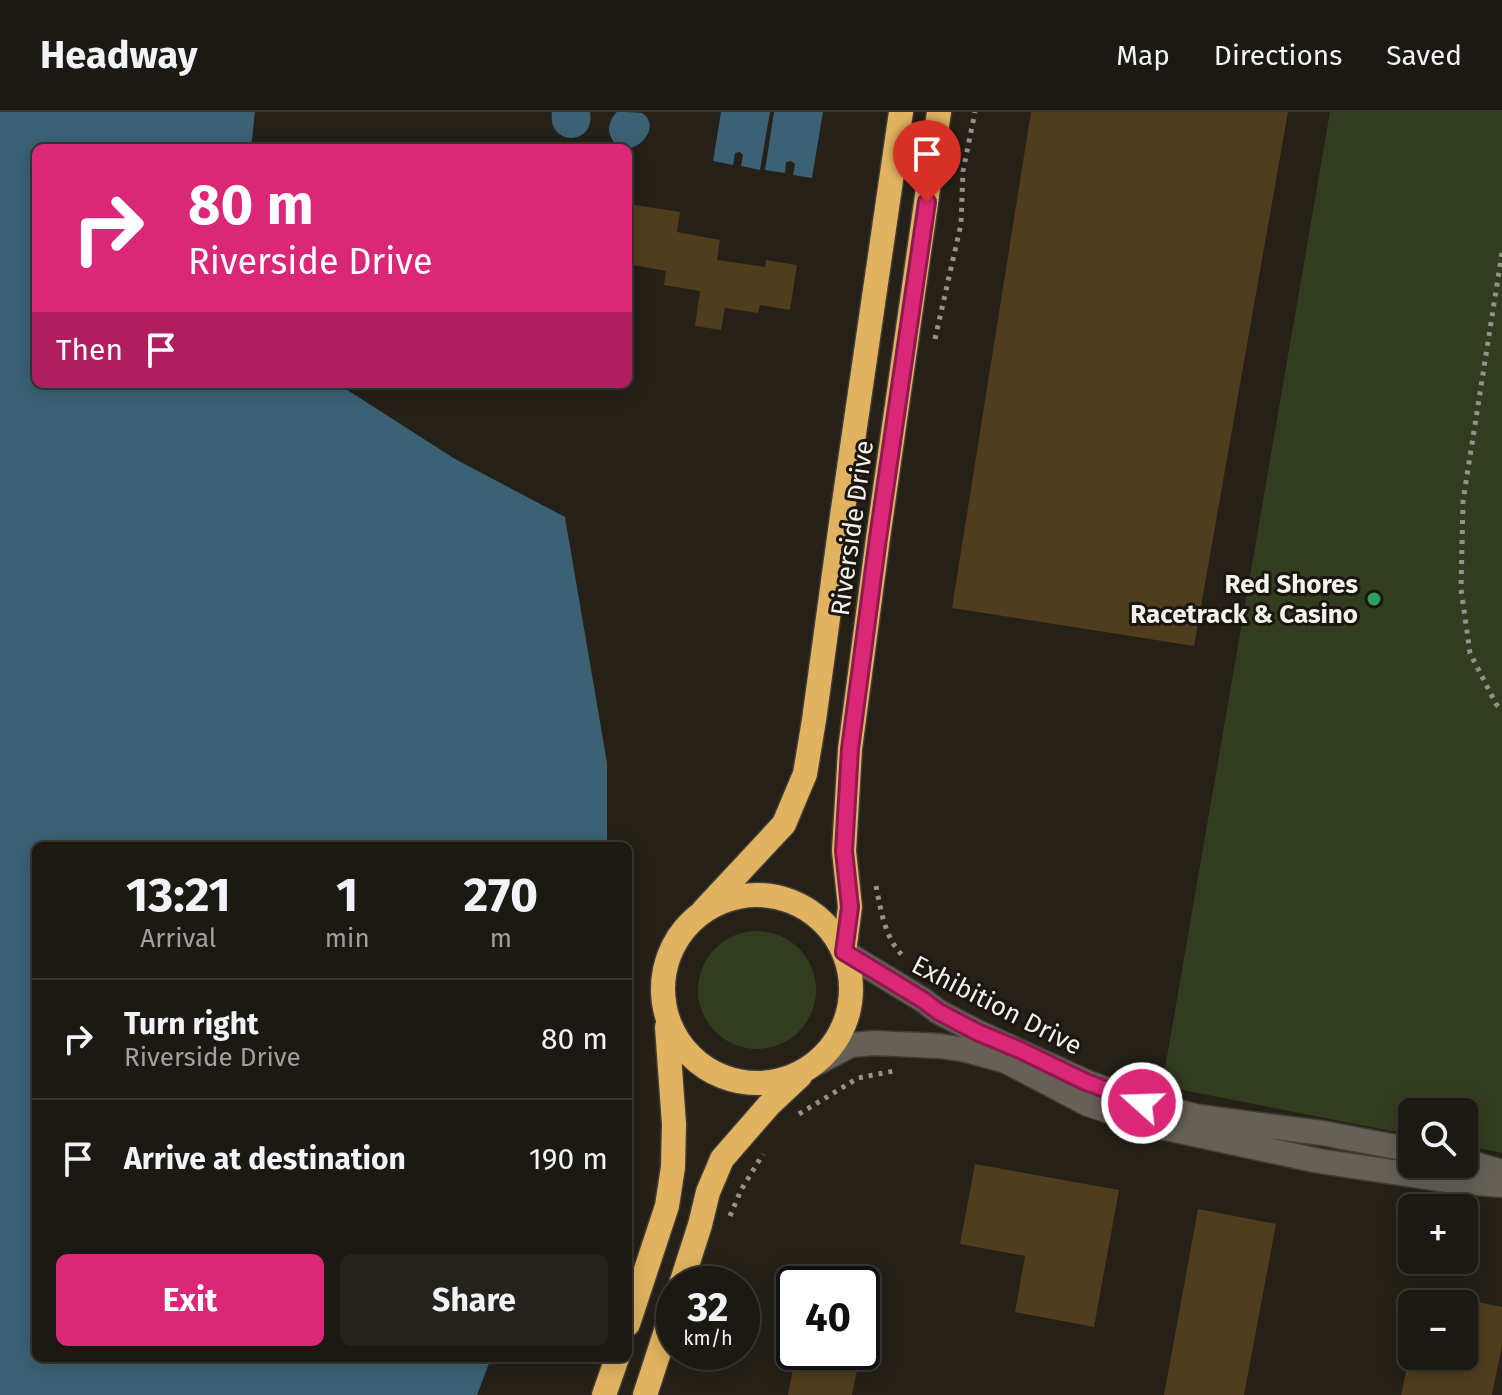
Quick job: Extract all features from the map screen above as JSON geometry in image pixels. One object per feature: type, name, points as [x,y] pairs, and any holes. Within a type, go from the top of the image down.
[{"type":"highway","name":"Riverside Drive","points":[[704,910],[784,824],[805,774],[901,112]]},
{"type":"highway","name":"Riverside Drive","points":[[844,952],[850,907],[844,851],[850,749],[939,112]]},
{"type":"highway","points":[[632,1312],[667,1206],[673,1167],[674,1124],[662,987],[667,957],[682,931],[704,910],[732,898],[762,894],[788,900],[811,911],[830,930],[844,952],[851,978],[850,1004],[843,1029],[828,1051],[769,1105],[722,1159],[708,1192],[687,1266]]},
{"type":"highway","points":[[666,1016],[679,1044],[700,1065],[727,1079],[758,1083],[771,1081],[811,1066]]},
{"type":"highway","points":[[645,1395],[656,1361]]},
{"type":"highway","points":[[604,1395],[616,1362]]},
{"type":"street","name":"Exhibition Drive","points":[[844,952],[939,1012],[977,1032],[1086,1082],[1142,1103],[1199,1117],[1322,1133],[1398,1147]]},
{"type":"street","name":"Exhibition Drive","points":[[811,1066],[851,1045],[893,1043],[966,1050],[1006,1061],[1088,1104],[1152,1125],[1319,1161],[1453,1181],[1502,1185]]},
{"type":"street","points":[[1478,1165],[1502,1172]]},
{"type":"path","points":[[933,344],[961,224],[963,171],[975,112]]},
{"type":"path","points":[[1502,253],[1463,501],[1461,589],[1470,653],[1502,710]]},
{"type":"path","points":[[874,879],[889,935],[907,960]]},
{"type":"path","points":[[791,1119],[858,1078],[907,1068]]},
{"type":"path","points":[[729,1220],[741,1190],[765,1151]]},
{"type":"green space","name":"Red Shores Racetrack & Casino","points":[[1330,112],[1502,112],[1502,1153],[1478,1148],[1478,1098],[1398,1098],[1398,1132],[1162,1086]]},
{"type":"green space","points":[[757,931],[790,941],[806,957],[816,990],[806,1023],[790,1039],[757,1049],[724,1039],[708,1023],[698,990],[708,957],[724,941]]},
{"type":"water","points":[[0,112],[255,112],[251,144],[32,144],[32,388],[344,388],[455,459],[565,517],[607,763],[607,842],[32,842],[32,1362],[489,1362],[477,1395],[0,1395]]},
{"type":"water","points":[[552,112],[590,112],[590,123],[579,136],[563,136],[552,123]]},
{"type":"water","points":[[617,112],[642,113],[650,128],[641,143],[633,147],[632,144],[616,144],[610,135],[611,120]]},
{"type":"water","points":[[721,112],[770,112],[760,170],[741,166],[743,155],[740,152],[735,153],[733,165],[713,161]]},
{"type":"water","points":[[774,112],[823,112],[812,178],[793,175],[795,164],[791,161],[786,162],[785,173],[765,170]]},
{"type":"building","points":[[1031,112],[1288,112],[1194,646],[952,608]]},
{"type":"building","points":[[632,204],[680,212],[677,232],[720,240],[717,260],[765,267],[766,260],[797,265],[790,310],[760,305],[758,313],[725,308],[721,330],[695,326],[700,291],[664,285],[666,271],[632,265]]},
{"type":"building","points":[[975,1164],[1119,1190],[1094,1327],[1015,1312],[1025,1256],[960,1244]]},
{"type":"building","points":[[1198,1209],[1276,1224],[1244,1395],[1164,1395]]},
{"type":"building","points":[[1478,1302],[1502,1307],[1502,1346],[1492,1395],[1401,1395],[1406,1370],[1478,1370]]},
{"type":"building","points":[[793,1370],[857,1371],[852,1395],[788,1395]]},
{"type":"place","name":"Red Shores Racetrack & Casino","points":[[1374,599]]},
{"type":"route","points":[[927,202],[850,749],[844,851],[850,907],[844,952],[939,1012],[977,1032],[1086,1082],[1142,1103]]}]
